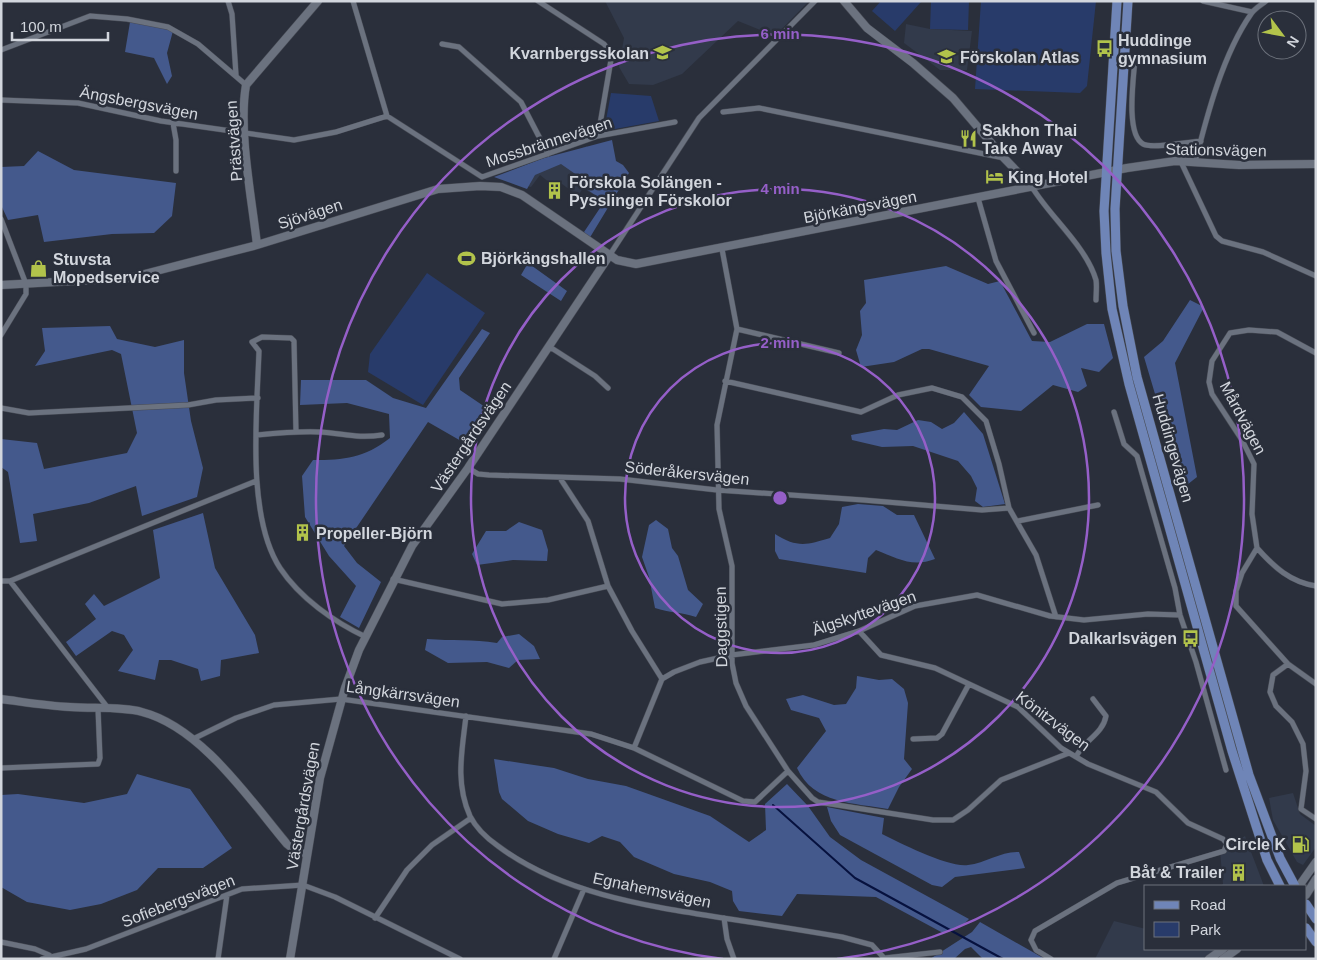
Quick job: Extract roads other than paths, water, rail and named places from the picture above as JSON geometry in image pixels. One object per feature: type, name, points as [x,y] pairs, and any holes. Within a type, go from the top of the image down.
[{"type":"main road","name":"Huddingevägen","points":[[1117,1],[1105,172],[1106,253],[1112,309],[1129,384],[1232,751],[1267,860],[1280,885]]},
{"type":"main road","name":"Huddingevägen","points":[[1128,1],[1117,169],[1116,251],[1123,306],[1137,377],[1249,775],[1280,858],[1294,885]]},
{"type":"main road","points":[[1307,906],[1316,919]]},
{"type":"main road","points":[[1307,929],[1316,942]]},
{"type":"street","points":[[228,1],[232,14],[236,75]]},
{"type":"street","name":"Prästvägen","points":[[257,245],[244,134],[243,100],[246,85],[318,1]]},
{"type":"street","points":[[353,1],[388,116]]},
{"type":"street","points":[[538,1],[604,44],[612,54],[598,136]]},
{"type":"street","name":"Västergårdsvägen","points":[[290,959],[320,778],[341,699],[366,637],[393,579],[412,546],[468,468],[548,348],[577,300],[609,256],[699,118],[815,1]]},
{"type":"street","points":[[844,1],[867,28],[913,63],[953,98],[1004,158],[1032,187],[1042,204],[1076,243],[1082,253],[1096,280],[1096,300]]},
{"type":"street","points":[[1203,1],[1252,12]]},
{"type":"street","points":[[1195,163],[1211,101],[1235,44],[1252,12],[1266,1]]},
{"type":"street","points":[[1,50],[90,16],[127,19],[168,27],[198,44],[246,85]]},
{"type":"street","points":[[442,44],[459,48],[521,102],[548,154]]},
{"type":"street","points":[[1148,58],[1135,58],[1132,106],[1135,131],[1139,140],[1148,145],[1200,141]]},
{"type":"street","name":"Ängsbergsvägen","points":[[1,100],[78,103],[172,123],[294,140],[336,132],[388,116]]},
{"type":"street","points":[[723,112],[759,108],[1004,158]]},
{"type":"street","name":"Mossbrännevägen","points":[[388,116],[482,177],[598,136],[675,122]]},
{"type":"street","points":[[172,123],[176,140],[176,171]]},
{"type":"street","points":[[1181,162],[1216,236],[1222,241],[1262,252],[1316,276]]},
{"type":"street","name":"Stationsvägen","points":[[1117,169],[1181,162],[1239,165],[1316,164]]},
{"type":"street","name":"Björkängsvägen","points":[[609,256],[617,260],[636,264],[722,249],[1117,169]]},
{"type":"street","name":"Sjövägen","points":[[1,285],[129,278],[257,245],[438,189],[480,186],[501,187],[522,195],[609,256]]},
{"type":"street","points":[[978,198],[996,261],[1034,333]]},
{"type":"street","points":[[1,219],[26,284],[26,294],[1,335]]},
{"type":"street","name":"Daggstigen","points":[[722,249],[737,329],[718,419],[717,490],[719,509],[732,566],[732,655],[736,683],[746,706],[788,770],[812,798],[818,802],[933,820],[953,820],[968,810],[1001,780],[1069,753]]},
{"type":"street","points":[[737,329],[839,353]]},
{"type":"street","name":"Mårdvägen","points":[[1257,548],[1252,514],[1254,464],[1242,440],[1212,394],[1209,382],[1212,361],[1230,333],[1249,330],[1285,334],[1316,353]]},
{"type":"street","points":[[296,432],[294,342],[290,338],[262,337],[252,342],[259,351],[256,481],[265,532],[280,568],[307,600],[366,637]]},
{"type":"street","points":[[548,348],[554,349],[595,376],[608,388]]},
{"type":"street","points":[[726,381],[861,412],[898,395],[932,388],[962,397],[986,422],[999,464],[1009,508],[1036,555],[1056,617]]},
{"type":"street","points":[[1,408],[29,413],[188,405],[216,400],[258,398]]},
{"type":"street","points":[[1114,412],[1124,444],[1137,456],[1180,615],[1196,662],[1226,770]]},
{"type":"street","points":[[257,435],[296,432],[322,432],[362,438],[382,435]]},
{"type":"street","name":"Söderåkersvägen","points":[[468,468],[478,474],[488,476],[620,479],[717,490],[982,510],[1009,508]]},
{"type":"street","points":[[560,478],[588,521],[608,586],[632,631],[662,679],[634,748]]},
{"type":"street","points":[[1,582],[10,581],[256,481]]},
{"type":"street","points":[[1018,521],[1098,505]]},
{"type":"street","points":[[1316,586],[1302,584],[1287,577],[1257,548],[1242,573],[1236,592],[1236,606],[1288,664],[1316,684]]},
{"type":"street","points":[[393,579],[502,604],[548,600],[608,586]]},
{"type":"street","points":[[10,581],[108,708]]},
{"type":"street","name":"Älgskyttevägen","points":[[662,679],[686,667],[732,655],[814,645],[859,631],[915,606],[977,596],[1056,617],[1084,620],[1148,614],[1180,615]]},
{"type":"street","name":"Könitzvägen","points":[[859,631],[881,655],[935,668],[1018,707],[1061,748],[1076,757],[1156,792],[1188,822],[1223,839],[1227,844],[1224,851],[1117,883],[1035,932],[1031,940],[1032,945],[1051,959]]},
{"type":"street","points":[[1288,664],[1273,675],[1270,692],[1276,706],[1292,722],[1303,744],[1306,771],[1301,809],[1316,820]]},
{"type":"street","points":[[913,739],[937,738],[942,734],[969,684]]},
{"type":"street","points":[[1,699],[37,704],[143,712],[193,739],[220,764],[288,844],[297,852],[308,854]]},
{"type":"street","name":"Långkärrsvägen","points":[[193,739],[236,718],[274,705],[341,699],[579,732],[634,748],[743,802],[755,802],[788,770]]},
{"type":"street","points":[[1076,757],[1079,749],[1104,725],[1106,716],[1093,699]]},
{"type":"street","points":[[1,768],[98,764],[100,758],[98,708]]},
{"type":"street","name":"Egnahemsvägen","points":[[466,716],[460,782],[471,818],[492,841],[513,857],[584,889],[626,901],[861,941],[879,951],[885,958],[940,952]]},
{"type":"street","points":[[375,918],[407,870],[432,845],[471,818]]},
{"type":"street","points":[[1300,885],[1316,862]]},
{"type":"street","points":[[1307,894],[1316,880]]},
{"type":"street","name":"Sofiebergsvägen","points":[[42,959],[86,949],[227,895],[255,887],[303,885],[335,897],[460,959]]},
{"type":"street","points":[[554,959],[584,889]]},
{"type":"street","points":[[218,959],[227,895]]},
{"type":"street","points":[[724,918],[727,939],[734,959]]},
{"type":"street","points":[[1,942],[35,950],[49,956]]},
{"type":"street","points":[[1209,959],[1222,950]]},
{"type":"street","points":[[1223,959],[1236,950]]},
{"type":"waterway","points":[[773,805],[855,878],[1003,959]]},
{"type":"place","name":"Huddinge gymnasium","points":[[1104,49]]},
{"type":"place","name":"Kvarnbergsskolan","points":[[663,53]]},
{"type":"place","name":"Förskolan Atlas","points":[[946,57]]},
{"type":"place","name":"Sakhon Thai Take Away","points":[[968,139]]},
{"type":"place","name":"King Hotel","points":[[994,177]]},
{"type":"place","name":"Förskola Solängen - Pysslingen Förskolor","points":[[555,191]]},
{"type":"place","name":"Björkängshallen","points":[[467,258]]},
{"type":"place","name":"Stuvsta Mopedservice","points":[[39,268]]},
{"type":"place","name":"Propeller-Björn","points":[[302,533]]},
{"type":"place","name":"Dalkarlsvägen","points":[[1191,638]]},
{"type":"place","name":"Circle K","points":[[1300,844]]},
{"type":"place","name":"Båt & Trailer","points":[[1238,872]]}]
